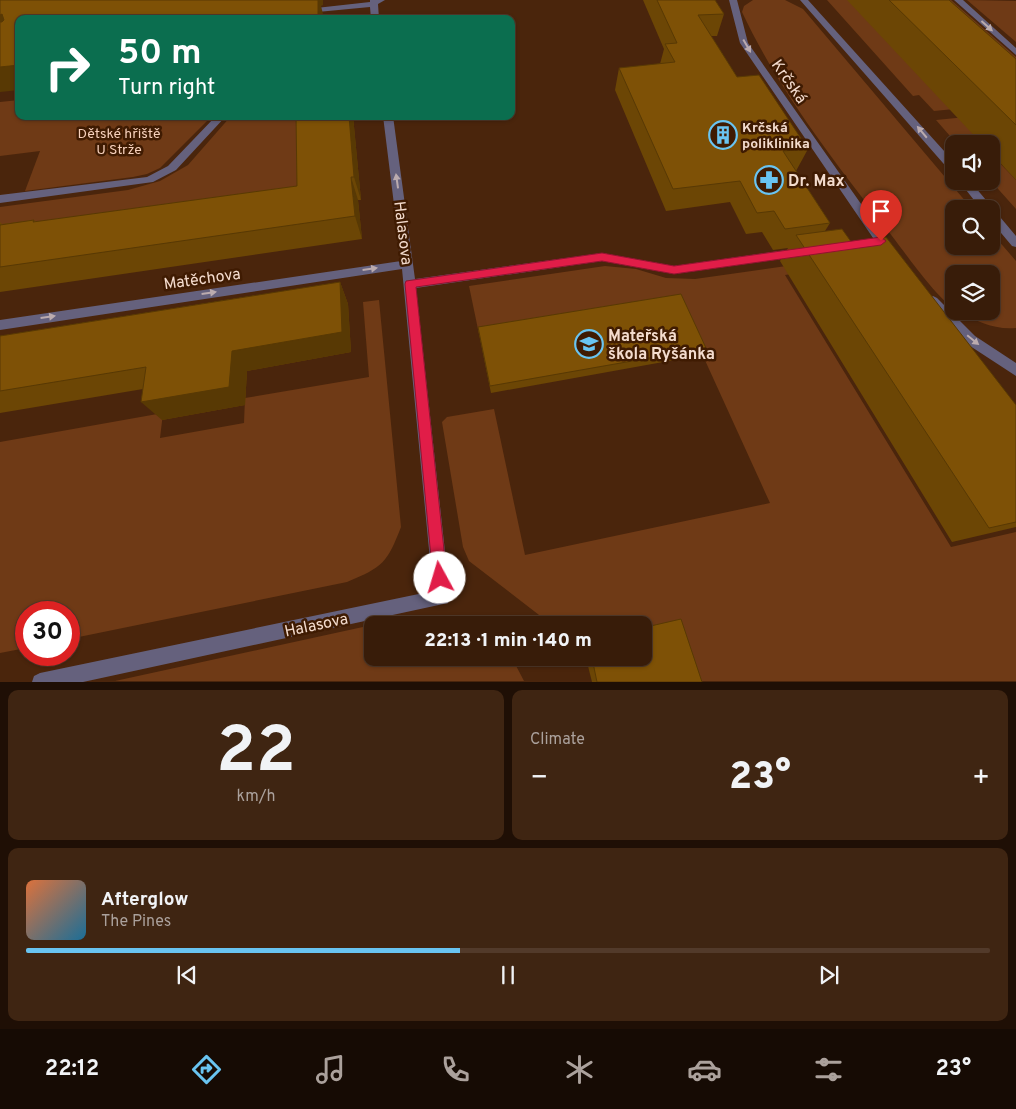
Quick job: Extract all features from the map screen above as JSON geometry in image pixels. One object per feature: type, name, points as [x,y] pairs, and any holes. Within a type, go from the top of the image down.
[{"type":"street","name":"Krčská","points":[[733,0],[744,43],[896,263]]},
{"type":"street","points":[[804,0],[945,160]]},
{"type":"street","points":[[958,0],[1016,52]]},
{"type":"street","points":[[302,12],[376,1],[375,15]]},
{"type":"street","points":[[0,199],[149,180],[172,168],[218,120]]},
{"type":"street","name":"Halasova","points":[[40,682],[442,597],[408,264],[389,120]]},
{"type":"street","points":[[971,190],[980,200]]},
{"type":"street","points":[[1000,224],[1016,243]]},
{"type":"street","points":[[866,243],[881,241]]},
{"type":"street","points":[[410,284],[602,257],[674,270],[814,250]]},
{"type":"street","name":"Matěchova","points":[[0,324],[408,264]]},
{"type":"street","points":[[924,291],[971,340],[1016,370]]},
{"type":"green space","points":[[753,0],[785,0],[803,9],[945,177],[945,190],[956,190],[964,200],[945,200],[945,255],[1000,255],[1000,242],[1016,261],[1016,328],[1000,328],[976,320],[1000,320],[1000,265],[945,265],[945,301],[938,294],[830,155],[792,100],[757,42],[742,12],[744,6]]},
{"type":"green space","points":[[827,0],[951,0],[1016,57],[1016,103],[934,111],[919,95],[913,96]]},
{"type":"green space","points":[[967,0],[1016,1],[1016,42]]},
{"type":"green space","name":"Dětské hřiště U Strže","points":[[15,100],[15,120],[208,120],[160,168],[147,174],[25,191],[40,151],[0,156],[0,102]]},
{"type":"green space","points":[[1016,112],[989,135],[949,135],[936,120]]},
{"type":"green space","points":[[227,120],[305,120],[306,195],[0,233],[0,207],[128,190],[160,181],[188,165]]},
{"type":"green space","points":[[1000,163],[1016,180],[1016,209],[999,190]]},
{"type":"green space","points":[[856,256],[860,262],[785,275],[951,547],[1016,532],[1016,681],[690,681],[652,641],[652,616],[540,616],[469,561],[463,547],[442,422],[447,417],[494,409],[525,555],[770,503],[678,301],[479,334],[469,286],[605,266],[636,269],[666,278],[695,279]]},
{"type":"green space","points":[[379,300],[401,527],[392,549],[382,562],[369,572],[347,582],[80,637],[80,601],[15,601],[15,650],[0,653],[0,442],[163,413],[160,438],[244,423],[245,398],[369,377],[363,302]]},
{"type":"green space","points":[[364,627],[364,666],[516,666],[524,681],[115,681]]},
{"type":"building","points":[[0,0],[318,0],[318,15],[15,15],[15,65],[0,67],[0,22],[4,20],[2,14],[0,15]]},
{"type":"building","points":[[657,0],[715,0],[724,14],[698,15],[737,77],[759,75],[808,149],[783,151],[830,223],[785,229],[774,211],[757,213],[740,181],[673,189],[619,68],[675,62],[665,44],[677,43]]},
{"type":"building","points":[[889,0],[949,0],[1016,59],[1016,125]]},
{"type":"building","points":[[296,120],[349,120],[354,177],[351,177],[355,216],[0,267],[0,225],[297,186]]},
{"type":"building","points":[[842,229],[852,243],[886,237],[945,313],[945,320],[950,320],[1016,405],[1016,522],[989,528],[796,235]]},
{"type":"building","points":[[340,282],[342,332],[232,351],[229,387],[141,402],[146,367],[0,391],[0,336]]},
{"type":"building","name":"Mateřská škola Ryšánka","points":[[681,294],[706,348],[490,386],[478,327]]},
{"type":"building","points":[[681,619],[702,682],[597,682],[594,666],[652,666],[652,626]]},
{"type":"place","name":"Krčská poliklinika","points":[[723,135]]},
{"type":"place","name":"Dr. Max","points":[[769,180]]},
{"type":"place","name":"Mateřská škola Ryšánka","points":[[589,344]]},
{"type":"route","points":[[440,578],[410,284],[602,257],[674,270],[881,241]]}]
